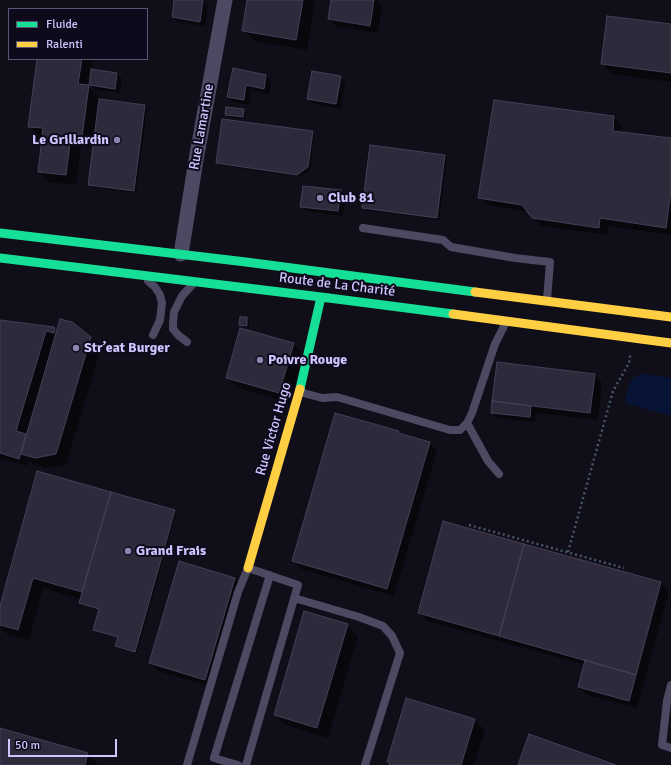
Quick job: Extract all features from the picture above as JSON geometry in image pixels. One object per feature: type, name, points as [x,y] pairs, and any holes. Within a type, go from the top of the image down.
[{"type":"main road","name":"Route de La Charité","points":[[0,233],[296,268],[671,316]]},
{"type":"main road","name":"Route de La Charité","points":[[0,258],[321,297],[671,343]]},
{"type":"main road","name":"Rue Victor Hugo","points":[[248,568],[299,392],[321,297]]},
{"type":"street","name":"Rue Lamartine","points":[[181,254],[196,160],[225,0]]},
{"type":"lane","points":[[363,228],[443,240],[451,247],[515,258],[550,262],[547,301]]},
{"type":"lane","points":[[141,275],[155,288],[160,295],[162,303],[160,320],[153,335]]},
{"type":"lane","points":[[187,342],[173,330],[174,312],[182,296],[195,282]]},
{"type":"lane","points":[[299,392],[322,398],[336,397],[450,430],[460,430],[468,424],[495,344],[506,321]]},
{"type":"lane","points":[[468,424],[488,461],[498,474]]},
{"type":"lane","points":[[187,765],[238,592],[248,568],[298,585],[246,765]]},
{"type":"lane","points":[[238,765],[214,758],[270,575]]},
{"type":"lane","points":[[294,598],[359,617],[383,626],[392,636],[400,652],[365,765]]},
{"type":"lane","points":[[671,684],[667,702],[662,745],[671,748]]},
{"type":"path","points":[[568,552],[613,391],[629,364],[630,358],[628,353]]},
{"type":"path","points":[[469,525],[624,568]]},
{"type":"water","points":[[645,374],[671,378],[671,416],[628,404],[625,400],[630,382],[633,378]]},
{"type":"building","points":[[174,0],[203,0],[200,22],[172,17]]},
{"type":"building","points":[[247,0],[303,0],[296,40],[242,31]]},
{"type":"building","points":[[331,0],[374,0],[370,26],[328,19]]},
{"type":"building","points":[[607,16],[671,24],[671,73],[601,64]]},
{"type":"building","points":[[37,60],[82,60],[78,84],[89,85],[82,137],[71,136],[66,175],[38,172],[43,128],[28,127]]},
{"type":"building","points":[[233,68],[266,75],[264,89],[246,85],[244,100],[227,97]]},
{"type":"building","points":[[91,69],[117,73],[115,89],[89,85]]},
{"type":"building","points":[[312,71],[341,76],[336,104],[307,99]]},
{"type":"building","name":"Le Grillardin","points":[[99,99],[145,105],[134,191],[88,185]]},
{"type":"building","points":[[494,100],[614,116],[613,131],[671,138],[671,190],[666,228],[600,218],[599,228],[532,218],[522,205],[478,198]]},
{"type":"building","points":[[226,107],[244,109],[243,117],[225,115]]},
{"type":"building","points":[[222,119],[313,131],[308,167],[297,175],[216,163]]},
{"type":"building","points":[[370,145],[445,155],[437,218],[362,208]]},
{"type":"building","name":"Club 81","points":[[303,186],[341,190],[338,211],[300,207]]},
{"type":"building","points":[[240,317],[247,317],[247,326],[239,325]]},
{"type":"building","points":[[60,319],[72,322],[91,337],[56,454],[35,458],[21,454]]},
{"type":"building","points":[[0,320],[54,327],[55,330],[54,333],[46,331],[16,431],[26,434],[19,459],[0,453]]},
{"type":"building","name":"Poivre Rouge","points":[[240,328],[294,343],[279,393],[226,378]]},
{"type":"building","points":[[497,362],[595,374],[590,413],[492,401]]},
{"type":"building","points":[[492,401],[531,406],[530,417],[491,413]]},
{"type":"building","points":[[335,413],[399,431],[398,433],[430,442],[387,589],[292,561]]},
{"type":"building","points":[[37,471],[111,492],[82,592],[33,578],[18,630],[0,625],[0,606]]},
{"type":"building","name":"Grand Frais","points":[[111,492],[175,510],[135,652],[115,646],[118,637],[93,630],[99,609],[79,603]]},
{"type":"building","points":[[443,521],[524,544],[499,636],[418,613]]},
{"type":"building","points":[[524,544],[661,582],[636,675],[499,636]]},
{"type":"building","points":[[179,561],[235,578],[205,680],[149,663]]},
{"type":"building","points":[[304,611],[348,624],[317,728],[274,715]]},
{"type":"building","points":[[585,660],[636,675],[629,701],[578,687]]},
{"type":"building","points":[[406,698],[475,719],[461,765],[389,765],[390,762],[387,762]]},
{"type":"building","points":[[0,728],[88,753],[85,765],[0,765]]},
{"type":"building","points":[[529,734],[616,765],[518,765]]},
{"type":"traffic: fast","points":[[0,233],[246,262],[475,292]]},
{"type":"traffic: fast","points":[[0,258],[453,314]]},
{"type":"traffic: fast","points":[[300,389],[321,297]]},
{"type":"traffic: slow","points":[[475,292],[671,317]]},
{"type":"traffic: slow","points":[[453,314],[671,343]]},
{"type":"traffic: slow","points":[[248,568],[300,389]]},
{"type":"place","name":"Le Grillardin","points":[[117,140]]},
{"type":"place","name":"Club 81","points":[[320,198]]},
{"type":"place","name":"Str’eat Burger","points":[[76,348]]},
{"type":"place","name":"Poivre Rouge","points":[[260,360]]},
{"type":"place","name":"Grand Frais","points":[[128,551]]}]
